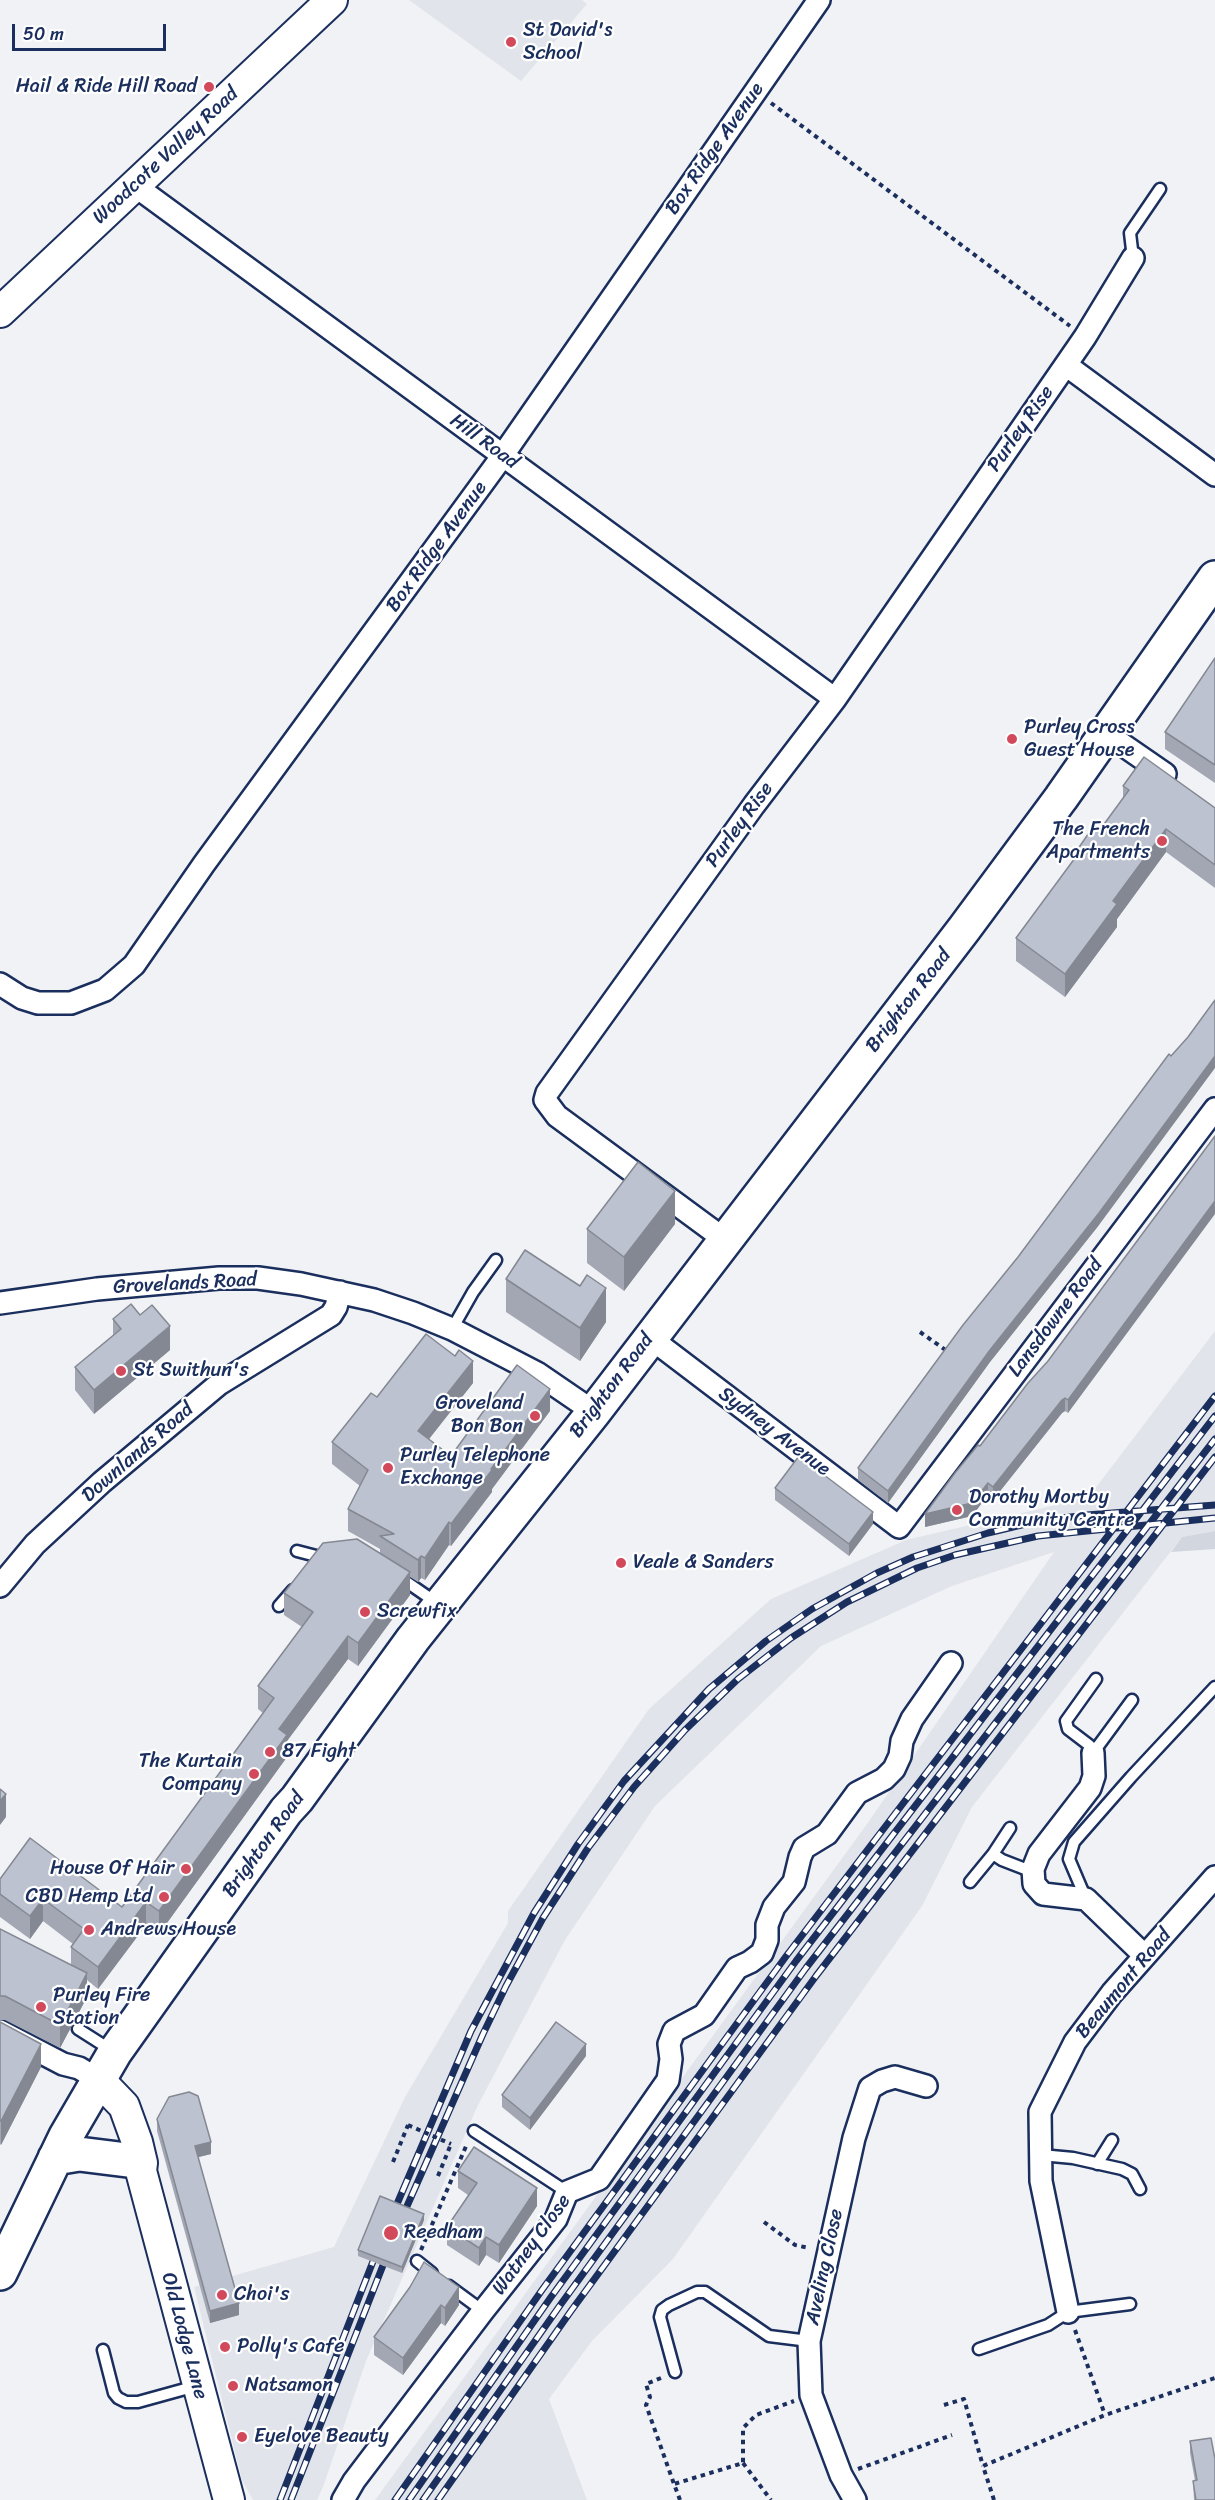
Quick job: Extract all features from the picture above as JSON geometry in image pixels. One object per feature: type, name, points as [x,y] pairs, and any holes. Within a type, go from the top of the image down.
[{"type":"highway","name":"Brighton Road","points":[[0,2273],[55,2158],[115,2052],[286,1811],[440,1605],[594,1412],[724,1239],[964,929],[1107,734],[1215,578]]},
{"type":"highway","points":[[55,2158],[79,2154],[134,2166]]},
{"type":"street","name":"Woodcote Valley Road","points":[[0,312],[332,0]]},
{"type":"street","name":"Box Ridge Avenue","points":[[0,984],[22,998],[38,1003],[71,1003],[105,990],[134,965],[204,864],[502,455],[819,0]]},
{"type":"street","name":"Hill Road","points":[[134,185],[835,699]]},
{"type":"street","name":"Purley Rise","points":[[724,1239],[557,1116],[545,1100],[551,1085],[754,805],[835,699],[1085,337],[1133,258]]},
{"type":"street","name":"Purley Rise","points":[[1066,365],[1215,475]]},
{"type":"street","points":[[1107,734],[1183,787]]},
{"type":"street","name":"Lansdowne Road","points":[[899,1527],[1215,1109]]},
{"type":"street","name":"Grovelands Road","points":[[0,1303],[97,1289],[219,1278],[258,1278],[340,1292],[404,1310],[452,1329],[537,1373],[594,1412]]},
{"type":"street","name":"Downlands Road","points":[[0,1586],[36,1545],[102,1482],[219,1384],[331,1315],[340,1292]]},
{"type":"street","name":"Sydney Avenue","points":[[649,1337],[899,1527]]},
{"type":"street","name":"Watney Close","points":[[343,2500],[354,2481],[556,2219],[567,2192],[599,2179],[668,2080],[671,2059],[669,2044],[674,2031],[704,2015],[737,1968],[762,1953],[767,1940],[767,1925],[774,1907],[794,1882],[804,1848],[827,1834],[857,1793],[885,1779],[894,1769],[900,1756],[902,1741],[912,1719],[951,1663]]},
{"type":"street","points":[[1093,1753],[1094,1767],[1090,1788],[1039,1854],[1033,1872],[1035,1888],[1043,1894],[1086,1899],[1145,1956]]},
{"type":"street","name":"Beaumont Road","points":[[1068,2312],[1041,2181],[1040,2112],[1075,2042],[1112,1993],[1215,1877]]},
{"type":"street","points":[[0,2031],[63,2064],[67,2072],[94,2088]]},
{"type":"street","name":"Aveling Close","points":[[855,2500],[841,2475],[811,2394],[808,2341],[854,2138],[870,2088],[895,2077],[926,2086]]},
{"type":"street","name":"Old Lodge Lane","points":[[94,2088],[114,2131],[134,2166],[229,2500]]},
{"type":"lane","points":[[1133,258],[1130,233],[1161,189]]},
{"type":"lane","points":[[452,1329],[473,1292],[496,1260]]},
{"type":"lane","points":[[297,1551],[317,1561],[336,1549]]},
{"type":"lane","points":[[390,1571],[440,1605]]},
{"type":"lane","points":[[279,1606],[302,1579]]},
{"type":"lane","points":[[1096,1679],[1066,1722],[1068,1729],[1089,1745],[1093,1753],[1132,1700]]},
{"type":"lane","points":[[1086,1899],[1069,1859],[1074,1842],[1131,1777],[1215,1688]]},
{"type":"lane","points":[[970,1882],[993,1854],[1010,1828]]},
{"type":"lane","points":[[993,1854],[1033,1872]]},
{"type":"lane","points":[[78,2029],[115,2052]]},
{"type":"lane","points":[[474,2131],[567,2192]]},
{"type":"lane","points":[[1097,2164],[1112,2140]]},
{"type":"lane","points":[[1041,2155],[1073,2158],[1132,2174],[1140,2189]]},
{"type":"lane","points":[[417,2261],[483,2311]]},
{"type":"lane","points":[[675,2372],[660,2317],[662,2310],[669,2305],[697,2292],[705,2292],[769,2336],[808,2341]]},
{"type":"lane","points":[[980,2349],[1048,2325],[1068,2312],[1130,2304]]},
{"type":"lane","points":[[103,2350],[114,2393],[126,2402],[138,2402],[197,2385]]},
{"type":"path","points":[[755,92],[1085,337]]},
{"type":"path","points":[[920,1332],[955,1356]]},
{"type":"path","points":[[393,2162],[408,2125],[451,2144],[438,2176]]},
{"type":"path","points":[[417,2261],[460,2156],[474,2131]]},
{"type":"path","points":[[764,2222],[795,2245],[828,2252]]},
{"type":"path","points":[[1068,2312],[1105,2415]]},
{"type":"path","points":[[675,2372],[646,2384],[650,2397],[646,2405],[680,2500]]},
{"type":"path","points":[[983,2466],[1105,2415],[1215,2378]]},
{"type":"path","points":[[771,2500],[743,2463],[743,2428],[756,2415],[811,2394]]},
{"type":"path","points":[[944,2405],[964,2399],[994,2500]]},
{"type":"path","points":[[841,2475],[952,2435]]},
{"type":"path","points":[[674,2484],[743,2463]]},
{"type":"shaded area","name":"St David's School","points":[[409,0],[582,0],[587,4],[521,81]]},
{"type":"shaded area","points":[[1215,1331],[1215,1531],[1182,1537],[972,1807],[922,1906],[673,2259],[592,2341],[549,2399],[587,2500],[375,2500],[867,1824],[1054,1552],[952,1586],[821,1646],[655,1806],[565,1940],[477,2107],[366,2361],[317,2500],[253,2500],[242,2480],[194,2287],[334,2247],[405,2097],[508,1923],[508,1911],[649,1709],[771,1599],[906,1540],[1052,1506],[1091,1494]]},
{"type":"shaded area","points":[[1215,1531],[1215,1549],[1171,1552],[1182,1537]]},
{"type":"building","points":[[1215,658],[1215,765],[1165,732]]},
{"type":"building","points":[[1144,757],[1215,808],[1215,865],[1166,829],[1113,901],[1117,904],[1065,974],[1016,938],[1075,858],[1073,856],[1093,827],[1099,831],[1129,790],[1123,786]]},
{"type":"building","points":[[1215,1000],[1215,1056],[1099,1213],[990,1350],[888,1491],[858,1468],[963,1325],[1018,1257],[1169,1054],[1171,1056],[1188,1037]]},
{"type":"building","points":[[1215,1136],[1215,1201],[1068,1400],[1065,1398],[1062,1400],[993,1487],[988,1483],[972,1503],[925,1514],[955,1473],[978,1445],[980,1446],[1028,1383],[1048,1361]]},
{"type":"building","points":[[638,1162],[675,1191],[624,1257],[587,1229]]},
{"type":"building","points":[[525,1250],[580,1286],[587,1275],[606,1288],[580,1328],[506,1279]]},
{"type":"building","points":[[131,1304],[140,1315],[152,1305],[170,1326],[94,1390],[75,1367],[121,1329],[113,1319]]},
{"type":"building","points":[[426,1334],[455,1356],[459,1350],[473,1361],[418,1431],[451,1456],[517,1365],[550,1389],[451,1524],[449,1522],[425,1558],[421,1556],[418,1560],[380,1536],[394,1534],[348,1509],[368,1470],[332,1442],[371,1393],[377,1397]]},
{"type":"building","points":[[799,1456],[873,1512],[849,1544],[775,1488]]},
{"type":"building","points":[[357,1539],[410,1572],[358,1643],[348,1636],[279,1729],[287,1735],[159,1911],[146,1902],[98,1967],[71,1947],[84,1929],[43,1899],[30,1916],[0,1894],[0,1879],[30,1838],[122,1907],[274,1698],[258,1686],[313,1612],[284,1593],[323,1543]]},
{"type":"building","points":[[0,1789],[6,1794],[0,1801]]},
{"type":"building","points":[[0,1929],[87,1973],[60,2025],[5,1996],[0,1996]]},
{"type":"building","points":[[0,2022],[41,2044],[1,2121],[0,2121]]},
{"type":"building","points":[[556,2022],[586,2044],[530,2118],[502,2095]]},
{"type":"building","points":[[189,2092],[198,2096],[211,2142],[195,2146],[239,2303],[210,2311],[157,2119],[169,2097]]},
{"type":"building","points":[[474,2147],[537,2188],[499,2245],[486,2237],[479,2248],[447,2227],[477,2183],[458,2171]]},
{"type":"building","points":[[380,2196],[424,2214],[402,2267],[358,2250]]},
{"type":"building","points":[[424,2262],[459,2287],[445,2308],[441,2305],[403,2358],[374,2337],[410,2287]]},
{"type":"building","points":[[1211,2438],[1215,2459],[1215,2500],[1196,2500],[1193,2481],[1197,2480],[1190,2441]]},
{"type":"railway","points":[[395,2500],[542,2290],[787,1955],[1215,1396]]},
{"type":"railway","points":[[409,2500],[551,2297],[796,1961],[1215,1416]]},
{"type":"railway","points":[[423,2500],[561,2304],[806,1968],[1215,1439]]},
{"type":"railway","points":[[438,2500],[571,2311],[816,1976],[1215,1457]]},
{"type":"railway","points":[[391,2218],[471,2031],[534,1913],[578,1844],[624,1781],[709,1689],[766,1641],[812,1609],[877,1573],[913,1557],[988,1533],[1038,1521],[1215,1505]]},
{"type":"railway","points":[[400,2222],[483,2034],[543,1918],[588,1848],[634,1787],[685,1730],[738,1679],[791,1638],[847,1602],[917,1568],[955,1555],[1038,1536],[1215,1518]]},
{"type":"railway","points":[[280,2500],[379,2246]]},
{"type":"railway","points":[[291,2500],[389,2250]]},
{"type":"place","name":"St David's School","points":[[511,42]]},
{"type":"place","name":"Hail & Ride Hill Road","points":[[209,87]]},
{"type":"place","name":"Purley Cross Guest House","points":[[1012,739]]},
{"type":"place","name":"The French Apartments","points":[[1162,841]]},
{"type":"place","name":"St Swithun's","points":[[121,1371]]},
{"type":"place","name":"Groveland Bon Bon","points":[[535,1416]]},
{"type":"place","name":"Purley Telephone Exchange","points":[[388,1468]]},
{"type":"place","name":"Dorothy Mortby Community Centre","points":[[957,1510]]},
{"type":"place","name":"Veale & Sanders","points":[[621,1563]]},
{"type":"place","name":"Screwfix","points":[[365,1612]]},
{"type":"place","name":"87 Fight","points":[[270,1752]]},
{"type":"place","name":"The Kurtain Company","points":[[254,1774]]},
{"type":"place","name":"House Of Hair","points":[[186,1869]]},
{"type":"place","name":"CBD Hemp Ltd","points":[[164,1897]]},
{"type":"place","name":"Andrews House","points":[[89,1930]]},
{"type":"place","name":"Purley Fire Station","points":[[41,2007]]},
{"type":"place","name":"Reedham","points":[[391,2233]]},
{"type":"place","name":"Choi's","points":[[222,2295]]},
{"type":"place","name":"Polly's Cafe","points":[[225,2347]]},
{"type":"place","name":"Natsamon","points":[[233,2386]]},
{"type":"place","name":"Eyelove Beauty","points":[[242,2437]]}]
